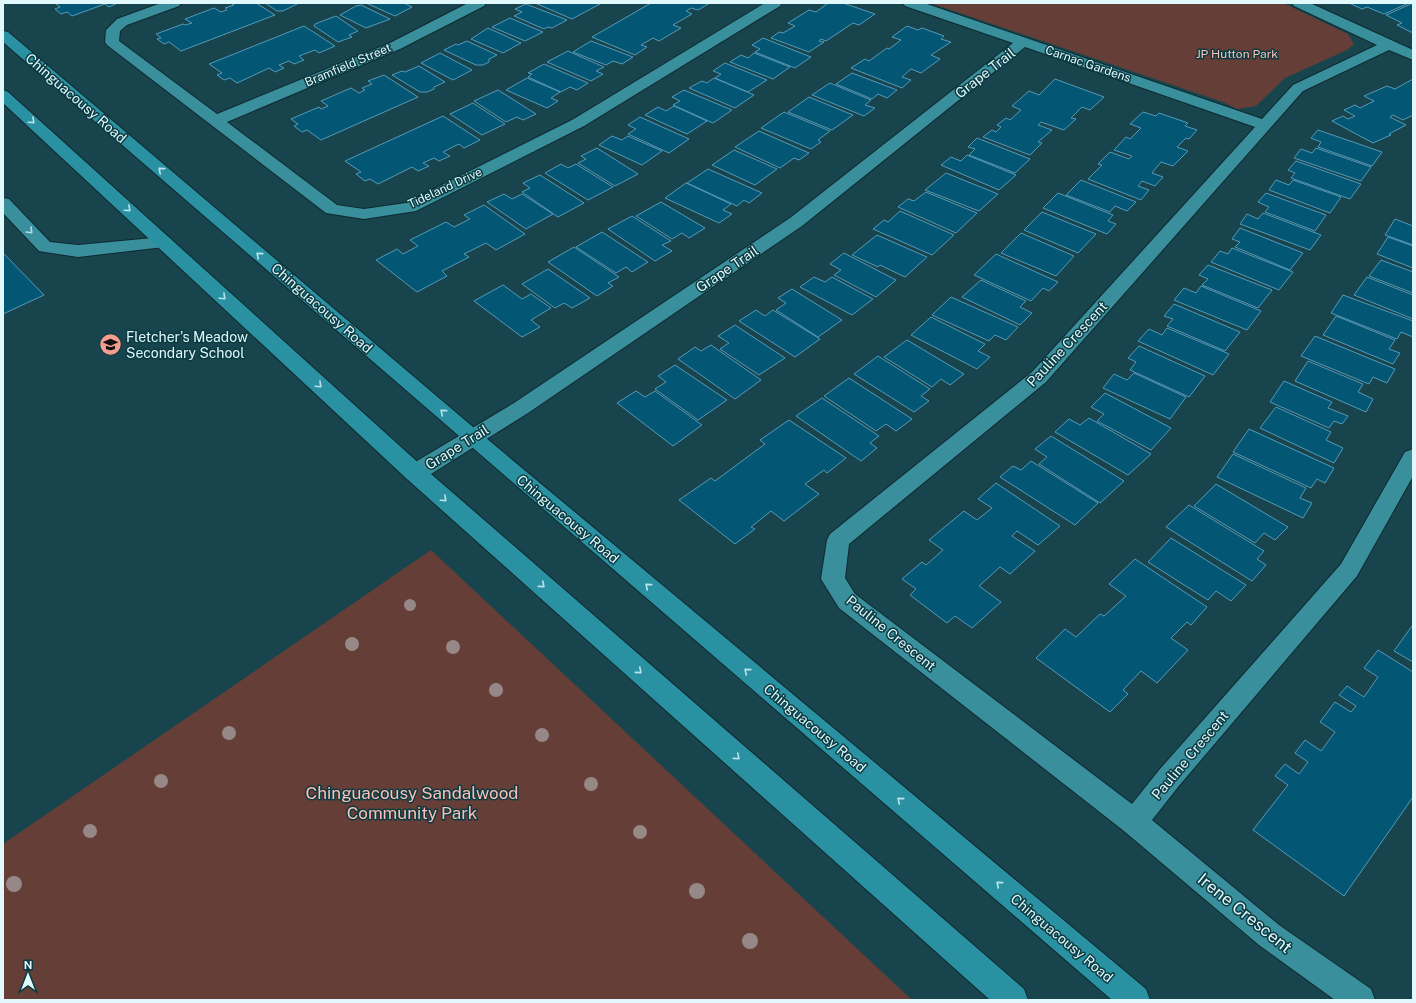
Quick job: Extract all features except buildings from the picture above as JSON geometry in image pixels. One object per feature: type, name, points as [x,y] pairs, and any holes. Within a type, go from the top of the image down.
[{"type":"main road","name":"Chinguacousy Road","points":[[3,35],[473,438],[1135,1000]]},
{"type":"main road","points":[[3,95],[415,473],[1013,1000]]},
{"type":"street","name":"Tideland Drive","points":[[174,3],[122,22],[113,30],[112,42],[332,209],[364,214],[410,207],[578,123],[775,3]]},
{"type":"street","name":"Bramfield Street","points":[[215,121],[395,46],[479,3]]},
{"type":"street","name":"Carnac Gardens","points":[[910,3],[1265,125]]},
{"type":"street","points":[[1299,3],[1413,56]]},
{"type":"street","name":"Grape Trail","points":[[415,473],[521,408],[796,222],[1023,42]]},
{"type":"street","name":"Pauline Crescent","points":[[1388,45],[1298,88],[1039,378],[838,540],[833,579],[847,601],[1134,822],[1174,772],[1349,570],[1413,457]]},
{"type":"street","points":[[3,203],[45,247],[78,251],[164,242]]},
{"type":"street","name":"Irene Crescent","points":[[1134,822],[1270,935],[1360,1000]]},
{"type":"green space","name":"JP Hutton Park","points":[[930,3],[1283,3],[1348,34],[1354,44],[1347,50],[1285,78],[1256,106],[1237,109],[1223,102]]},
{"type":"green space","name":"Chinguacousy Sandalwood Community Park","points":[[431,550],[912,1000],[3,1000],[3,844]]},
{"type":"place","name":"Fletcher's Meadow Secondary School","points":[[110,345]]}]
